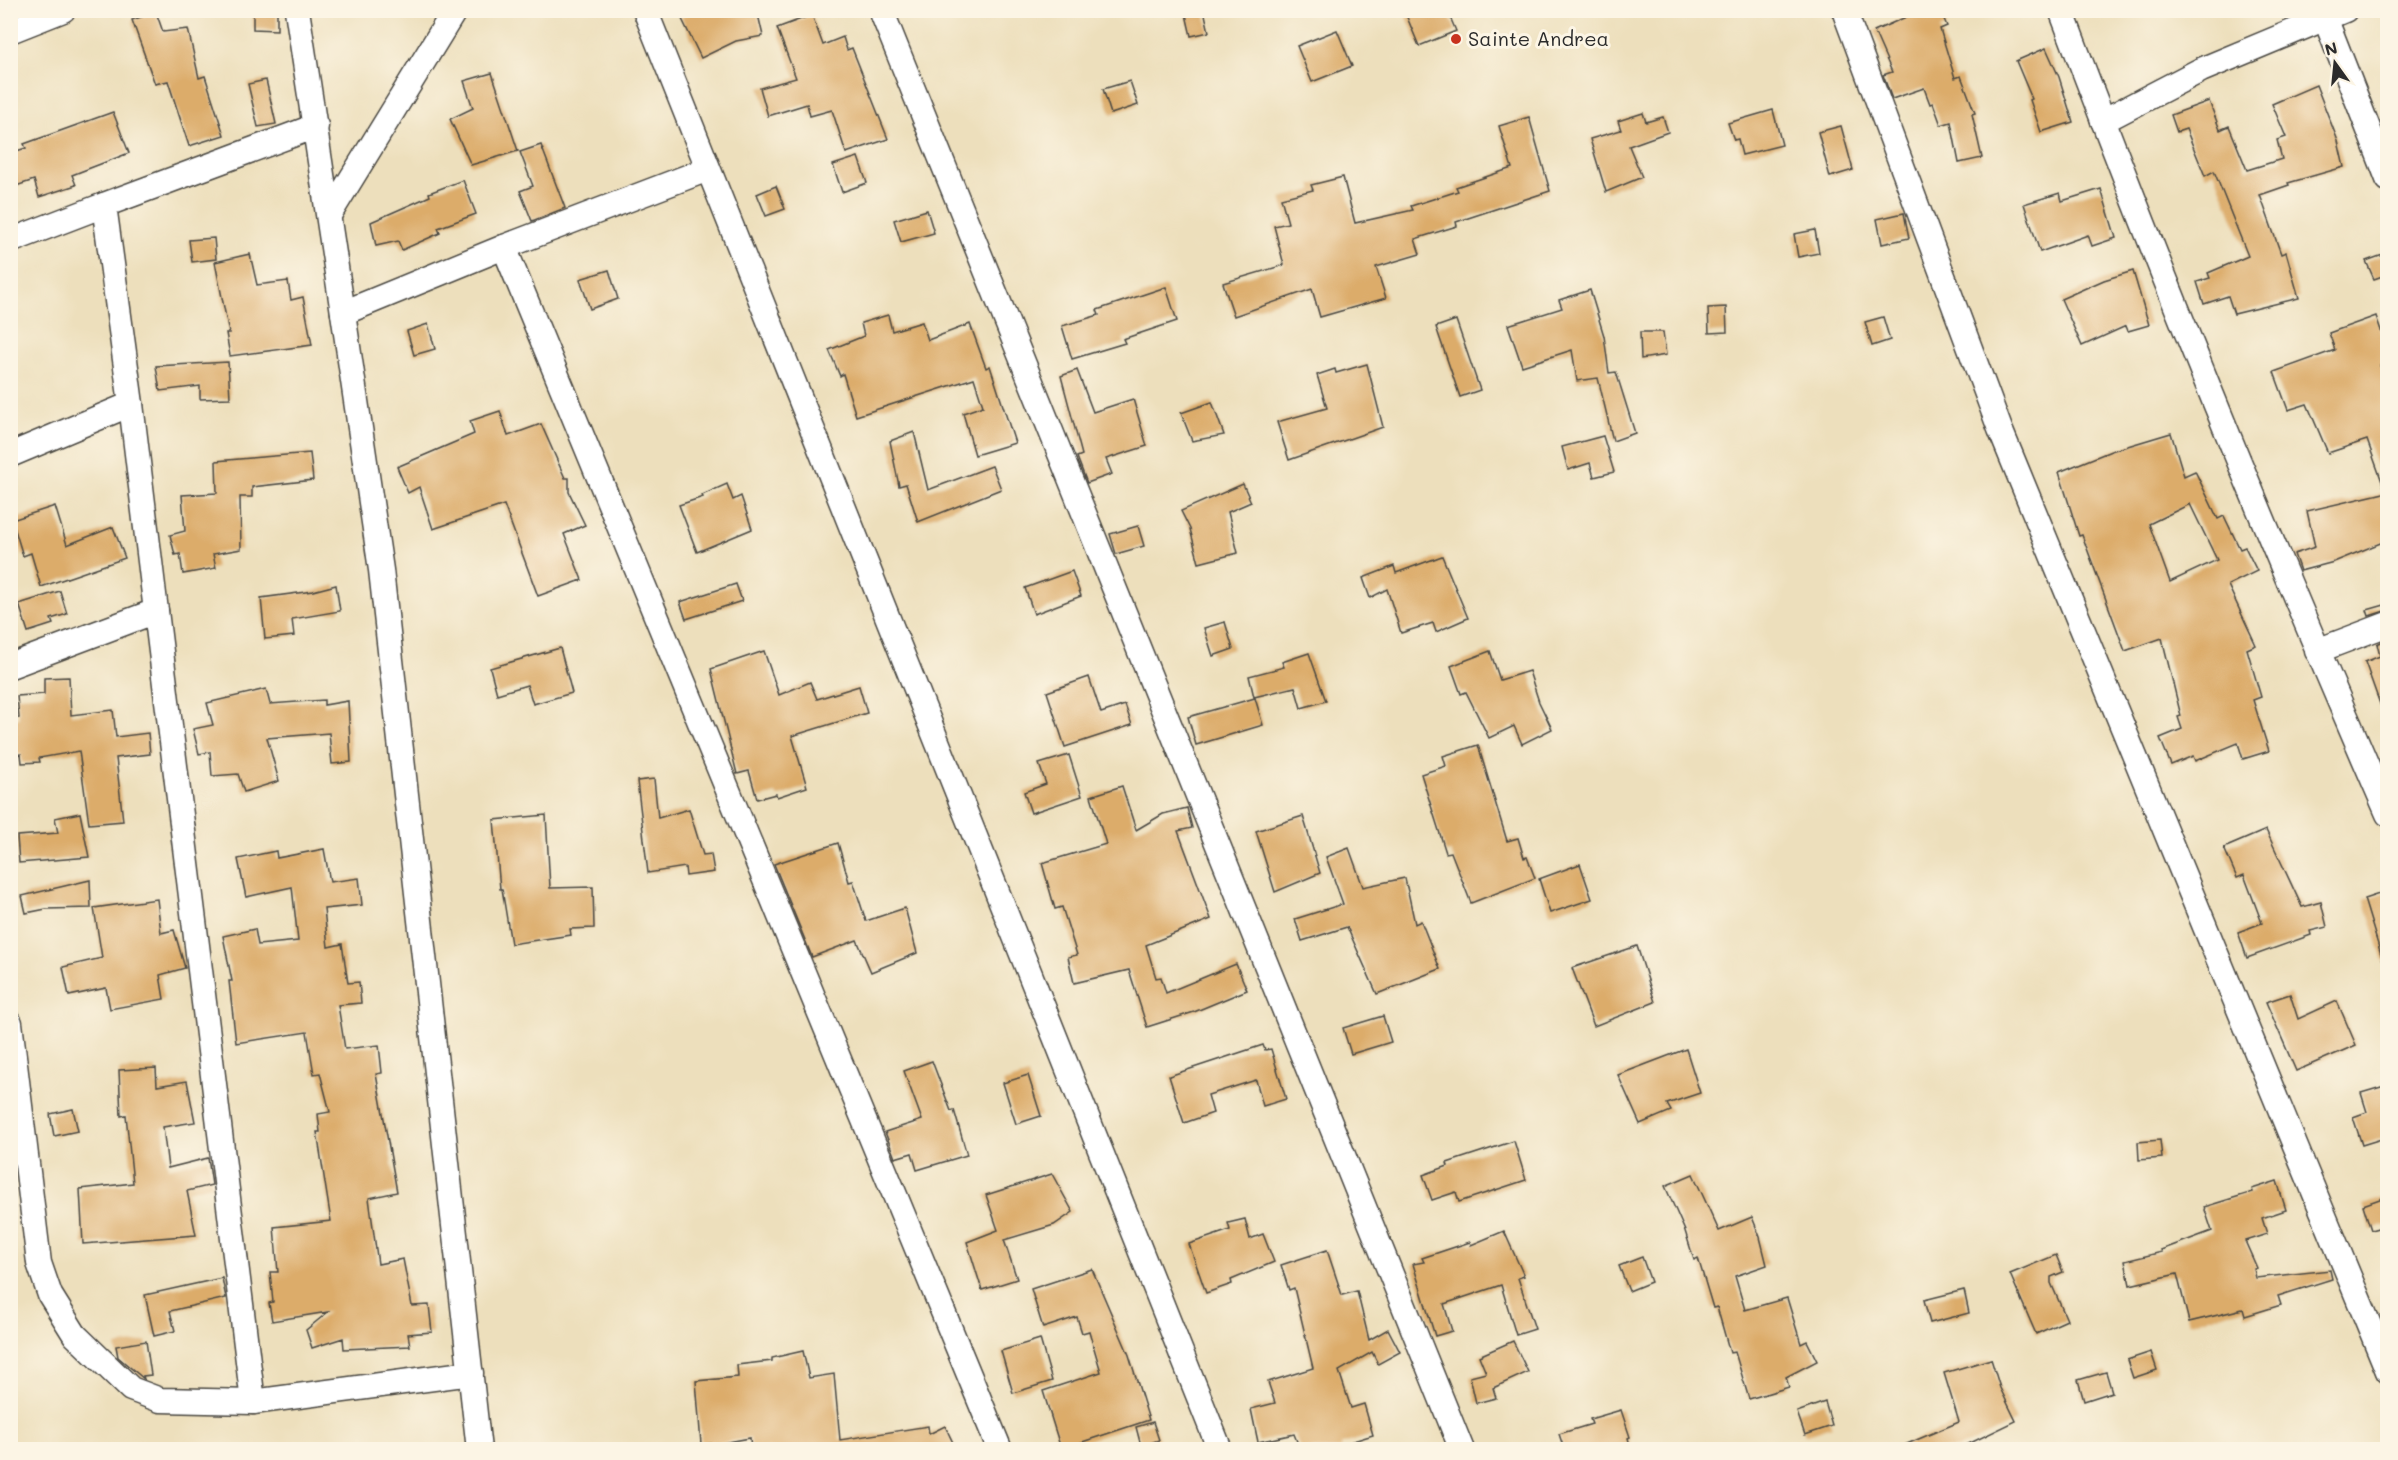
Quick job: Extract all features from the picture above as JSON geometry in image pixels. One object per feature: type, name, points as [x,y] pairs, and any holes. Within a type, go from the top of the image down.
[{"type":"street","points":[[10,31],[63,10]]},
{"type":"street","points":[[297,10],[381,570],[479,1449]]},
{"type":"street","points":[[329,215],[455,10]]},
{"type":"street","points":[[645,10],[1220,1449]]},
{"type":"street","points":[[881,10],[1462,1449]]},
{"type":"street","points":[[1844,10],[2000,429],[2388,1371]]},
{"type":"street","points":[[2061,10],[2103,121],[2317,651],[2388,814]]},
{"type":"street","points":[[2103,121],[2201,70],[2331,13],[2388,179]]},
{"type":"street","points":[[10,241],[316,126]]},
{"type":"street","points":[[344,313],[504,247],[708,169]]},
{"type":"street","points":[[104,205],[131,404],[253,1402]]},
{"type":"street","points":[[504,247],[1000,1449]]},
{"type":"street","points":[[10,455],[131,404]]},
{"type":"street","points":[[10,666],[156,610]]},
{"type":"street","points":[[2317,651],[2388,624]]},
{"type":"street","points":[[10,1023],[39,1263],[50,1295],[75,1335],[131,1389],[160,1400],[253,1402],[471,1373]]},
{"type":"building","points":[[253,10],[277,10],[277,30],[253,29]]},
{"type":"building","points":[[694,10],[757,10],[763,36],[736,41],[701,58],[681,17]]},
{"type":"building","points":[[1185,10],[1204,10],[1209,32],[1191,36]]},
{"type":"building","points":[[1404,10],[1447,10],[1456,31],[1419,46]]},
{"type":"building","points":[[1922,10],[1940,10],[1947,26],[1940,29],[1955,78],[1961,76],[1975,113],[1972,114],[1982,158],[1959,163],[1951,122],[1941,125],[1933,103],[1930,104],[1924,88],[1892,99],[1883,75],[1892,72],[1874,31]]},
{"type":"building","points":[[156,12],[163,32],[188,29],[199,78],[205,76],[224,135],[189,146],[168,81],[155,84],[132,20]]},
{"type":"building","points":[[812,15],[823,45],[843,37],[847,50],[852,48],[888,139],[846,153],[832,110],[810,116],[807,104],[768,116],[760,88],[796,78],[777,28]]},
{"type":"building","points":[[1337,30],[1352,66],[1312,82],[1297,46]]},
{"type":"building","points":[[2046,48],[2059,77],[2073,122],[2041,132],[2030,100],[2032,99],[2016,61]]},
{"type":"building","points":[[492,73],[518,151],[471,165],[450,119],[473,108],[464,81]]},
{"type":"building","points":[[266,80],[276,124],[258,127],[248,84]]},
{"type":"building","points":[[1130,81],[1138,105],[1111,114],[1103,89]]},
{"type":"building","points":[[2316,85],[2338,141],[2344,167],[2288,183],[2289,185],[2260,195],[2281,254],[2286,252],[2299,298],[2234,314],[2228,296],[2204,304],[2197,282],[2210,278],[2208,273],[2248,256],[2214,171],[2205,176],[2186,129],[2177,132],[2171,115],[2209,101],[2220,130],[2229,126],[2247,170],[2282,159],[2277,140],[2286,137],[2272,104]]},
{"type":"building","points":[[1773,110],[1782,145],[1742,155],[1738,139],[1734,140],[1728,123]]},
{"type":"building","points":[[113,112],[129,153],[72,175],[76,185],[39,197],[34,180],[10,188],[10,153],[26,148],[24,144]]},
{"type":"building","points":[[1643,113],[1646,122],[1663,117],[1668,132],[1629,146],[1642,177],[1606,192],[1590,139],[1621,130],[1618,121]]},
{"type":"building","points":[[1529,117],[1550,191],[1456,222],[1457,226],[1415,239],[1420,254],[1376,267],[1386,298],[1320,317],[1312,289],[1234,316],[1223,283],[1284,265],[1274,226],[1288,223],[1281,198],[1313,190],[1311,185],[1343,177],[1355,223],[1413,210],[1411,206],[1458,191],[1456,187],[1512,168],[1499,126]]},
{"type":"building","points":[[1841,126],[1853,170],[1830,177],[1818,132]]},
{"type":"building","points":[[541,145],[565,208],[532,221],[520,191],[533,186],[520,152]]},
{"type":"building","points":[[858,157],[867,183],[842,192],[833,165]]},
{"type":"building","points":[[463,180],[476,214],[438,228],[440,233],[402,250],[398,241],[376,246],[371,222],[430,196],[429,193]]},
{"type":"building","points":[[776,186],[785,209],[766,216],[757,194]]},
{"type":"building","points":[[2101,189],[2116,238],[2092,246],[2088,235],[2040,252],[2024,204],[2060,193],[2062,201]]},
{"type":"building","points":[[927,210],[934,233],[901,242],[894,220]]},
{"type":"building","points":[[1904,213],[1909,238],[1882,244],[1877,219]]},
{"type":"building","points":[[1815,230],[1819,253],[1798,257],[1794,234]]},
{"type":"building","points":[[214,238],[216,259],[192,262],[189,240]]},
{"type":"building","points":[[2388,253],[2388,274],[2374,279],[2366,261]]},
{"type":"building","points":[[250,254],[257,285],[288,281],[291,300],[303,297],[312,345],[230,356],[226,333],[229,333],[215,262]]},
{"type":"building","points":[[609,270],[618,299],[590,309],[580,279]]},
{"type":"building","points":[[2133,271],[2149,325],[2128,331],[2126,326],[2082,346],[2061,299],[2104,280]]},
{"type":"building","points":[[1166,287],[1177,321],[1123,339],[1125,343],[1072,359],[1062,326],[1099,315],[1097,310]]},
{"type":"building","points":[[1590,290],[1604,336],[1609,373],[1616,372],[1635,433],[1613,441],[1598,378],[1577,381],[1572,350],[1522,366],[1508,325],[1562,308],[1559,300]]},
{"type":"building","points":[[1726,307],[1727,332],[1709,333],[1708,308]]},
{"type":"building","points":[[888,315],[892,331],[922,322],[928,340],[970,324],[986,368],[990,366],[1015,443],[975,455],[963,413],[983,406],[974,378],[856,416],[843,374],[840,376],[829,350],[864,336],[861,323]]},
{"type":"building","points":[[2376,316],[2388,351],[2388,364],[2380,366],[2388,382],[2388,490],[2385,490],[2367,440],[2328,453],[2307,404],[2288,410],[2274,372],[2335,350],[2329,333]]},
{"type":"building","points":[[1883,317],[1890,340],[1872,346],[1865,322]]},
{"type":"building","points":[[1456,320],[1480,390],[1460,397],[1436,327]]},
{"type":"building","points":[[428,324],[435,349],[414,355],[407,331]]},
{"type":"building","points":[[1640,332],[1663,332],[1666,355],[1641,359]]},
{"type":"building","points":[[228,362],[230,398],[200,399],[200,386],[160,391],[156,366]]},
{"type":"building","points":[[1367,364],[1383,427],[1289,460],[1277,422],[1327,408],[1317,375],[1335,369],[1336,373]]},
{"type":"building","points":[[1077,370],[1093,412],[1133,399],[1147,446],[1106,459],[1112,474],[1087,483],[1077,457],[1082,455],[1061,376]]},
{"type":"building","points":[[1212,402],[1224,435],[1192,441],[1181,413]]},
{"type":"building","points":[[500,411],[508,436],[541,424],[565,478],[569,478],[569,492],[585,525],[564,534],[582,580],[538,596],[504,505],[433,529],[419,487],[408,493],[397,467],[474,434],[470,421]]},
{"type":"building","points":[[914,432],[928,490],[992,466],[1001,489],[918,522],[906,484],[899,486],[890,441]]},
{"type":"building","points":[[2171,433],[2184,476],[2195,471],[2218,519],[2224,516],[2240,549],[2245,547],[2257,571],[2228,585],[2256,645],[2247,649],[2261,697],[2253,700],[2269,751],[2243,759],[2238,743],[2195,761],[2193,756],[2171,765],[2160,738],[2182,729],[2178,717],[2181,716],[2162,638],[2125,651],[2082,535],[2079,536],[2059,472],[2111,451]],"holes":[[[2190,504],[2217,560],[2170,582],[2149,524]]]},
{"type":"building","points":[[1603,436],[1614,472],[1594,477],[1590,463],[1568,470],[1562,447]]},
{"type":"building","points":[[310,453],[313,480],[252,487],[252,497],[240,497],[241,549],[213,554],[216,568],[183,574],[180,554],[175,555],[170,535],[185,531],[182,495],[217,493],[216,461]]},
{"type":"building","points":[[727,484],[733,500],[741,496],[752,529],[697,552],[679,505],[703,497],[702,495]]},
{"type":"building","points":[[1243,484],[1251,502],[1228,512],[1238,553],[1199,563],[1190,529],[1181,511]]},
{"type":"building","points":[[2388,492],[2388,540],[2334,562],[2300,571],[2294,554],[2315,547],[2307,511]]},
{"type":"building","points":[[55,506],[67,545],[113,527],[125,558],[41,587],[31,553],[23,556],[12,520]]},
{"type":"building","points":[[1138,526],[1144,546],[1116,554],[1110,534]]},
{"type":"building","points":[[1442,556],[1468,618],[1436,632],[1433,623],[1401,633],[1387,589],[1370,598],[1363,578],[1394,566],[1396,573]]},
{"type":"building","points":[[1072,571],[1081,596],[1034,614],[1025,588]]},
{"type":"building","points":[[736,584],[742,601],[686,619],[680,602]]},
{"type":"building","points":[[336,585],[340,611],[292,619],[294,636],[265,639],[261,598],[313,591]]},
{"type":"building","points":[[60,591],[67,614],[51,619],[53,624],[28,632],[19,604]]},
{"type":"building","points":[[2388,604],[2388,610],[2369,616],[2367,610]]},
{"type":"building","points":[[1225,622],[1233,649],[1213,656],[1204,628]]},
{"type":"building","points":[[2388,639],[2388,717],[2385,718],[2365,662],[2380,656],[2377,644]]},
{"type":"building","points":[[560,648],[572,693],[533,704],[527,685],[497,694],[490,668]]},
{"type":"building","points":[[764,651],[779,695],[810,682],[817,699],[859,686],[867,713],[792,736],[807,787],[777,797],[776,794],[757,799],[749,771],[737,774],[711,669]]},
{"type":"building","points":[[1490,651],[1500,680],[1529,671],[1539,702],[1552,729],[1522,744],[1514,726],[1489,738],[1466,692],[1461,694],[1451,666]]},
{"type":"building","points":[[1309,653],[1326,701],[1301,708],[1295,687],[1254,697],[1249,676],[1284,667],[1282,662]]},
{"type":"building","points":[[69,677],[71,715],[113,710],[116,737],[148,733],[150,754],[116,758],[123,821],[89,824],[79,751],[39,758],[40,762],[22,763],[21,754],[10,755],[10,719],[19,718],[17,696],[44,694],[44,678]]},
{"type":"building","points":[[1089,677],[1101,713],[1125,705],[1132,725],[1065,747],[1047,692]]},
{"type":"building","points":[[266,689],[270,704],[324,700],[324,705],[348,701],[351,762],[332,764],[329,733],[267,738],[279,781],[244,792],[238,774],[212,776],[210,752],[199,754],[193,729],[213,725],[207,703]]},
{"type":"building","points":[[1255,698],[1263,725],[1196,745],[1188,717]]},
{"type":"building","points":[[1478,745],[1507,841],[1518,838],[1524,858],[1527,857],[1535,878],[1471,903],[1451,852],[1446,853],[1421,774],[1446,766],[1443,756]]},
{"type":"building","points":[[1069,755],[1082,796],[1031,813],[1024,792],[1046,784],[1039,764]]},
{"type":"building","points":[[654,779],[658,818],[689,809],[703,855],[711,854],[714,872],[686,876],[685,867],[648,873],[637,781]]},
{"type":"building","points":[[1122,786],[1136,830],[1163,814],[1187,808],[1192,828],[1178,831],[1211,919],[1146,945],[1156,978],[1161,977],[1166,993],[1236,964],[1247,990],[1194,1012],[1147,1027],[1129,970],[1074,983],[1068,957],[1077,955],[1062,907],[1055,909],[1042,863],[1106,844],[1091,796]]},
{"type":"building","points":[[80,813],[89,857],[19,863],[17,836],[58,833],[55,818]]},
{"type":"building","points":[[546,815],[550,888],[593,887],[594,928],[570,929],[571,935],[511,944],[502,889],[500,889],[494,820]]},
{"type":"building","points":[[1303,816],[1320,873],[1275,892],[1256,831]]},
{"type":"building","points":[[2266,830],[2302,907],[2321,902],[2327,927],[2310,931],[2311,935],[2247,958],[2238,932],[2262,923],[2244,875],[2237,878],[2224,848]]},
{"type":"building","points":[[838,843],[849,882],[853,881],[866,921],[905,908],[917,953],[871,972],[857,940],[812,957],[774,864]]},
{"type":"building","points":[[1349,848],[1363,887],[1405,878],[1415,924],[1421,921],[1440,969],[1377,994],[1347,927],[1302,941],[1295,919],[1343,904],[1326,857]]},
{"type":"building","points":[[324,849],[330,882],[359,878],[362,905],[324,909],[328,947],[342,944],[348,983],[359,982],[361,1003],[338,1005],[345,1049],[379,1045],[382,1073],[376,1074],[397,1192],[369,1198],[378,1264],[403,1259],[412,1306],[429,1305],[432,1332],[408,1334],[410,1346],[344,1349],[343,1338],[312,1348],[306,1330],[328,1312],[272,1321],[269,1303],[273,1302],[270,1272],[278,1272],[274,1227],[331,1221],[317,1132],[320,1132],[318,1114],[330,1112],[320,1073],[314,1074],[307,1032],[236,1043],[229,981],[232,981],[223,936],[255,929],[258,945],[298,941],[292,887],[246,897],[238,859],[276,851],[277,858]]},
{"type":"building","points":[[1580,864],[1592,899],[1550,913],[1539,879]]},
{"type":"building","points":[[90,880],[91,908],[46,909],[26,913],[22,896]]},
{"type":"building","points":[[2388,891],[2388,960],[2383,961],[2364,899]]},
{"type":"building","points":[[157,899],[161,933],[174,930],[185,968],[160,975],[164,999],[110,1009],[106,988],[69,996],[63,967],[102,958],[94,908]]},
{"type":"building","points":[[1637,946],[1655,1002],[1594,1026],[1572,968]]},
{"type":"building","points":[[2290,994],[2298,1019],[2337,1001],[2356,1045],[2296,1071],[2266,1002]]},
{"type":"building","points":[[1383,1016],[1391,1042],[1351,1054],[1343,1028]]},
{"type":"building","points":[[1263,1045],[1265,1050],[1271,1049],[1286,1099],[1263,1106],[1256,1080],[1208,1095],[1213,1113],[1184,1123],[1169,1076]]},
{"type":"building","points":[[1686,1049],[1700,1093],[1667,1104],[1671,1111],[1640,1124],[1618,1075]]},
{"type":"building","points":[[932,1061],[951,1111],[954,1110],[967,1155],[917,1170],[912,1153],[895,1158],[885,1132],[922,1120],[904,1071]]},
{"type":"building","points":[[156,1068],[157,1086],[187,1081],[195,1122],[163,1127],[168,1168],[208,1158],[212,1185],[187,1191],[196,1235],[83,1244],[80,1189],[133,1183],[126,1115],[121,1116],[119,1070]]},
{"type":"building","points":[[1028,1075],[1041,1116],[1016,1124],[1003,1083]]},
{"type":"building","points":[[2388,1085],[2388,1137],[2362,1145],[2353,1117],[2367,1112],[2361,1093]]},
{"type":"building","points":[[73,1109],[78,1131],[54,1136],[50,1114]]},
{"type":"building","points":[[2160,1140],[2162,1158],[2139,1160],[2138,1142]]},
{"type":"building","points":[[1514,1141],[1526,1180],[1459,1202],[1456,1192],[1432,1200],[1423,1175],[1448,1166],[1447,1163]]},
{"type":"building","points":[[1052,1174],[1073,1212],[1054,1225],[1004,1240],[1017,1279],[982,1290],[967,1242],[998,1230],[986,1195]]},
{"type":"building","points":[[1693,1174],[1719,1231],[1752,1217],[1760,1237],[1767,1265],[1735,1276],[1745,1310],[1787,1298],[1801,1344],[1807,1341],[1817,1361],[1786,1377],[1789,1387],[1749,1399],[1735,1352],[1730,1353],[1717,1307],[1713,1308],[1698,1258],[1694,1260],[1685,1231],[1665,1186]]},
{"type":"building","points":[[2277,1181],[2286,1210],[2262,1218],[2267,1234],[2245,1241],[2257,1268],[2254,1269],[2256,1278],[2330,1270],[2332,1279],[2278,1296],[2281,1305],[2245,1316],[2243,1309],[2189,1322],[2177,1274],[2130,1285],[2125,1261],[2162,1252],[2161,1250],[2212,1231],[2204,1207],[2253,1192],[2252,1189]]},
{"type":"building","points":[[2388,1196],[2388,1225],[2371,1230],[2363,1205]]},
{"type":"building","points":[[1245,1219],[1250,1239],[1263,1234],[1274,1262],[1231,1280],[1232,1284],[1206,1293],[1189,1244],[1230,1230],[1228,1223]]},
{"type":"building","points":[[1504,1231],[1524,1276],[1518,1278],[1535,1329],[1516,1335],[1501,1285],[1444,1304],[1452,1331],[1435,1336],[1413,1264],[1424,1262],[1422,1258],[1470,1242],[1471,1245]]},
{"type":"building","points":[[1327,1250],[1342,1295],[1357,1291],[1369,1340],[1388,1329],[1400,1352],[1378,1364],[1372,1352],[1339,1371],[1351,1408],[1364,1404],[1373,1435],[1340,1445],[1342,1449],[1300,1449],[1294,1434],[1258,1442],[1251,1409],[1275,1403],[1268,1382],[1313,1368],[1294,1288],[1289,1290],[1281,1265]]},
{"type":"building","points":[[2056,1255],[2063,1272],[2051,1277],[2051,1283],[2067,1320],[2036,1334],[2010,1274]]},
{"type":"building","points":[[1642,1257],[1651,1282],[1629,1291],[1619,1266]]},
{"type":"building","points":[[1092,1269],[1129,1355],[1149,1420],[1061,1449],[1043,1391],[1101,1372],[1089,1331],[1082,1333],[1077,1317],[1043,1328],[1031,1289]]},
{"type":"building","points":[[222,1278],[226,1298],[170,1311],[175,1331],[154,1336],[145,1295]]},
{"type":"building","points":[[1964,1290],[1969,1313],[1930,1323],[1924,1300]]},
{"type":"building","points":[[1040,1339],[1052,1381],[1013,1393],[1001,1351]]},
{"type":"building","points":[[146,1341],[151,1375],[143,1376],[144,1379],[118,1357],[116,1346]]},
{"type":"building","points":[[1513,1341],[1528,1372],[1493,1388],[1496,1398],[1476,1403],[1470,1377],[1486,1373],[1479,1356]]},
{"type":"building","points":[[803,1351],[809,1378],[834,1374],[840,1440],[928,1426],[929,1434],[945,1426],[956,1449],[751,1449],[750,1438],[701,1444],[696,1381],[738,1377],[737,1365],[772,1361],[772,1358]]},
{"type":"building","points":[[2151,1352],[2157,1370],[2133,1378],[2127,1360]]},
{"type":"building","points":[[1991,1359],[2000,1388],[2016,1421],[1958,1449],[1895,1449],[1959,1422],[1944,1373]]},
{"type":"building","points":[[2106,1372],[2112,1392],[2084,1401],[2078,1380]]},
{"type":"building","points":[[1825,1402],[1832,1426],[1805,1435],[1797,1412]]},
{"type":"building","points":[[1621,1410],[1630,1437],[1628,1438],[1631,1449],[1564,1449],[1559,1434],[1592,1424],[1590,1419]]},
{"type":"building","points":[[1153,1422],[1159,1440],[1141,1446],[1136,1427]]},
{"type":"place","name":"Sainte Andrea","points":[[1456,39]]}]
